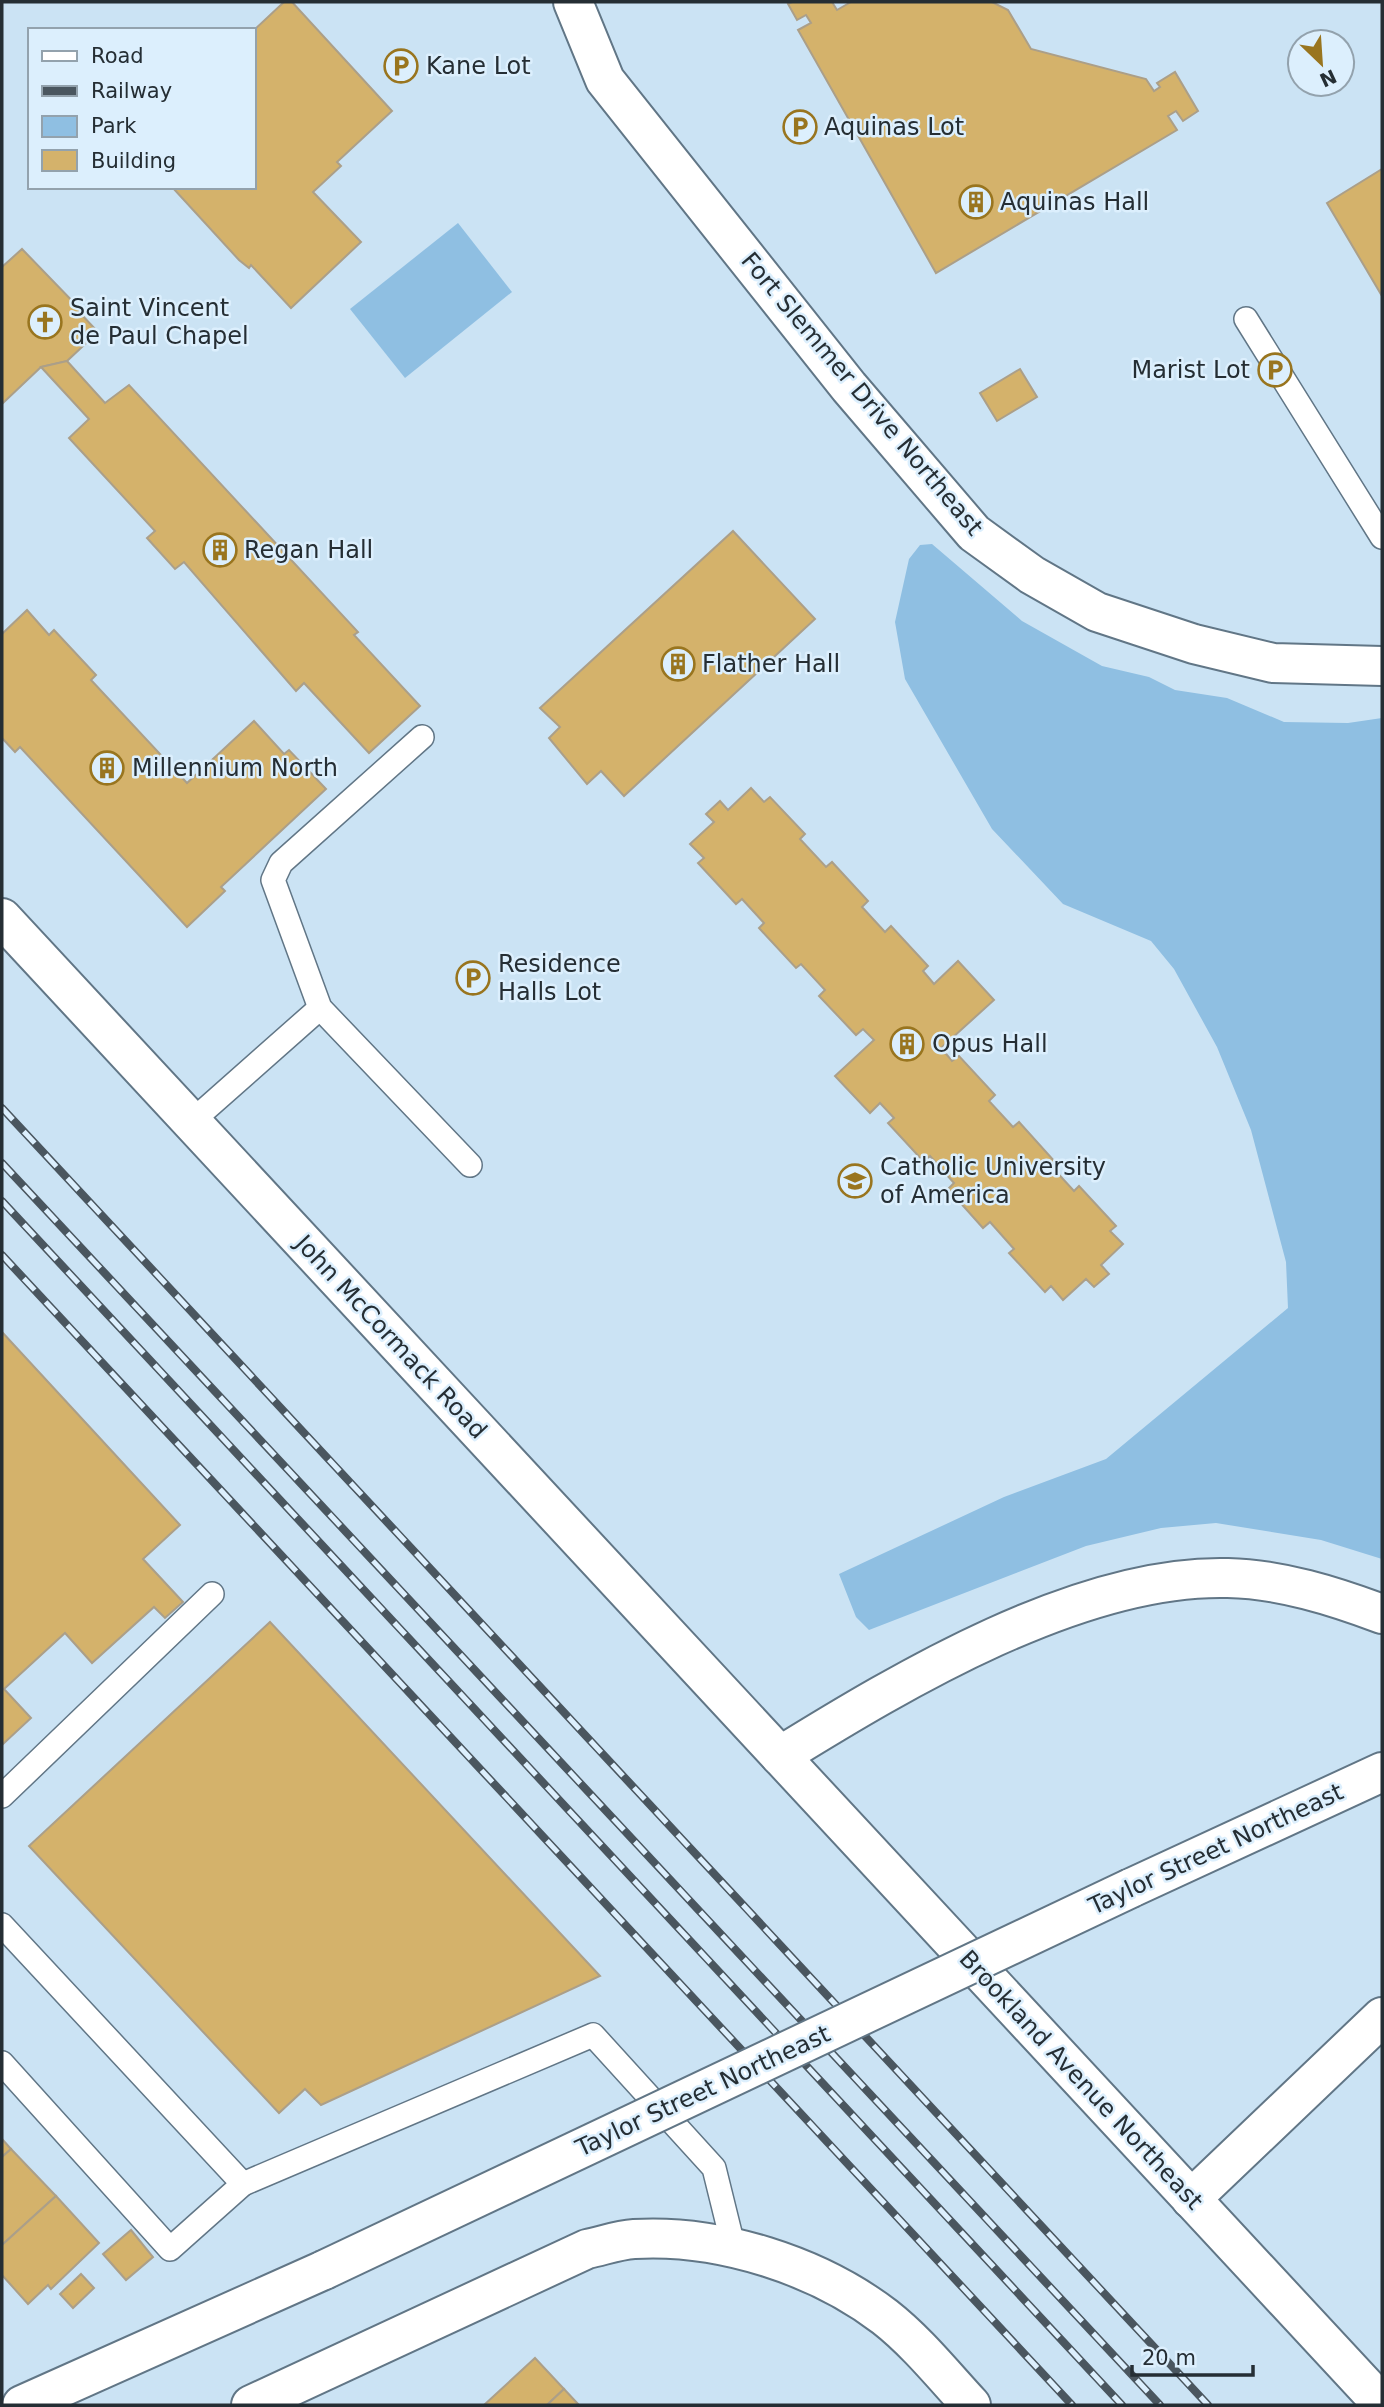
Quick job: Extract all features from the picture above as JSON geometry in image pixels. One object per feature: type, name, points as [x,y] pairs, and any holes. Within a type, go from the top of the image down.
[{"type":"street","name":"Fort Slemmer Drive Northeast","points":[[573,2],[606,80],[849,387],[974,533],[1032,575],[1097,612],[1194,644],[1273,663],[1382,666]]},
{"type":"street","name":"John McCormack Road","points":[[2,918],[780,1756]]},
{"type":"street","points":[[780,1756],[942,1664],[1061,1609],[1134,1587],[1191,1578],[1230,1577],[1303,1589],[1382,1614]]},
{"type":"street","name":"Brookland Avenue Northeast","points":[[780,1756],[1382,2404]]},
{"type":"street","name":"Taylor Street Northeast","points":[[22,2405],[324,2270],[1382,1772]]},
{"type":"street","points":[[1191,2199],[1382,2017]]},
{"type":"street","points":[[251,2405],[586,2249],[642,2239],[692,2242],[734,2249],[813,2276],[885,2317],[971,2405]]},
{"type":"lane","points":[[1246,319],[1382,537]]},
{"type":"lane","points":[[422,737],[281,863],[273,880],[320,1008],[470,1165]]},
{"type":"lane","points":[[190,1123],[320,1008]]},
{"type":"lane","points":[[2,1796],[212,1594]]},
{"type":"lane","points":[[2,1925],[243,2185]]},
{"type":"lane","points":[[2,2063],[170,2249],[243,2185],[593,2035],[714,2168],[734,2249]]},
{"type":"green space","points":[[458,223],[512,292],[405,378],[350,309]]},
{"type":"green space","points":[[932,544],[1022,621],[1102,666],[1149,677],[1175,690],[1227,698],[1284,722],[1348,723],[1382,718],[1382,1559],[1321,1540],[1216,1523],[1161,1528],[1086,1546],[869,1630],[856,1617],[839,1574],[1004,1497],[1106,1459],[1288,1308],[1286,1262],[1251,1130],[1217,1047],[1174,969],[1151,941],[1063,904],[992,829],[905,679],[895,622],[909,559],[920,545]]},
{"type":"building","points":[[284,2],[292,2],[392,111],[337,162],[341,166],[313,192],[361,242],[291,308],[251,265],[249,268],[239,260],[174,189],[256,189],[256,28]]},
{"type":"building","name":"Aquinas Hall","points":[[832,2],[837,10],[851,2],[992,2],[1008,10],[1031,49],[1146,79],[1154,91],[1160,87],[1157,83],[1175,72],[1198,111],[1183,121],[1176,111],[1168,116],[1177,130],[936,273],[798,30],[811,23],[806,15],[797,20],[788,4]]},
{"type":"building","points":[[1382,169],[1382,296],[1327,203]]},
{"type":"building","name":"Saint Vincent de Paul Chapel","points":[[22,249],[81,310],[79,312],[98,332],[67,361],[41,367],[2,404],[2,267]]},
{"type":"building","name":"Regan Hall","points":[[67,361],[105,403],[129,385],[358,632],[354,635],[420,706],[369,753],[304,683],[296,691],[184,562],[175,569],[147,538],[155,531],[69,438],[89,419],[41,367]]},
{"type":"building","points":[[1020,369],[1037,397],[997,421],[980,393]]},
{"type":"building","name":"Flather Hall","points":[[733,531],[815,619],[624,796],[601,771],[587,784],[549,738],[560,727],[540,708]]},
{"type":"building","name":"Millennium North","points":[[27,610],[49,635],[54,630],[96,675],[91,680],[187,783],[254,721],[284,754],[289,750],[326,789],[221,887],[225,891],[187,927],[20,747],[15,752],[2,738],[2,634]]},
{"type":"building","name":"Opus Hall","points":[[751,788],[764,802],[770,797],[805,834],[800,839],[826,867],[832,862],[868,901],[862,907],[885,932],[891,926],[928,966],[923,971],[934,984],[958,961],[994,1000],[941,1048],[952,1061],[959,1056],[995,1095],[989,1101],[1013,1127],[1019,1122],[1056,1163],[1051,1166],[1074,1191],[1079,1186],[1116,1226],[1110,1231],[1123,1244],[1101,1265],[1109,1274],[1094,1287],[1086,1279],[1063,1300],[1051,1286],[1045,1292],[1009,1253],[1014,1249],[990,1222],[983,1228],[948,1189],[954,1183],[930,1156],[924,1162],[888,1123],[894,1118],[880,1103],[870,1113],[835,1076],[874,1040],[863,1029],[856,1035],[819,996],[825,990],[801,964],[796,968],[759,928],[764,923],[742,899],[736,904],[698,863],[704,858],[690,844],[714,822],[706,814],[720,801],[728,810]]},
{"type":"building","points":[[2,1332],[180,1525],[143,1559],[183,1602],[165,1618],[154,1607],[92,1663],[65,1633],[4,1689],[31,1718],[2,1745]]},
{"type":"building","points":[[270,1622],[600,1976],[321,2105],[305,2089],[279,2113],[29,1846]]},
{"type":"building","points":[[2,2139],[11,2149],[2,2157]]},
{"type":"building","points":[[11,2149],[56,2196],[2,2245],[2,2157]]},
{"type":"building","points":[[56,2196],[99,2243],[51,2289],[48,2285],[28,2304],[2,2275],[2,2245]]},
{"type":"building","points":[[131,2230],[153,2257],[126,2280],[103,2254]]},
{"type":"building","points":[[81,2274],[94,2288],[73,2308],[60,2294]]},
{"type":"building","points":[[535,2358],[564,2389],[547,2405],[484,2405]]},
{"type":"building","points":[[564,2389],[579,2405],[547,2405]]},
{"type":"railway","points":[[2,1108],[1208,2405]]},
{"type":"railway","points":[[2,1163],[1160,2405]]},
{"type":"railway","points":[[2,1201],[1122,2405]]},
{"type":"railway","points":[[2,1255],[1072,2405]]},
{"type":"place","name":"Kane Lot","points":[[401,66]]},
{"type":"place","name":"Aquinas Lot","points":[[800,127]]},
{"type":"place","name":"Aquinas Hall","points":[[976,202]]},
{"type":"place","name":"Saint Vincent de Paul Chapel","points":[[45,322]]},
{"type":"place","name":"Marist Lot","points":[[1275,370]]},
{"type":"place","name":"Regan Hall","points":[[220,550]]},
{"type":"place","name":"Flather Hall","points":[[678,664]]},
{"type":"place","name":"Millennium North","points":[[107,768]]},
{"type":"place","name":"Residence Halls Lot","points":[[473,978]]},
{"type":"place","name":"Opus Hall","points":[[907,1044]]},
{"type":"place","name":"Catholic University of America","points":[[855,1181]]}]
